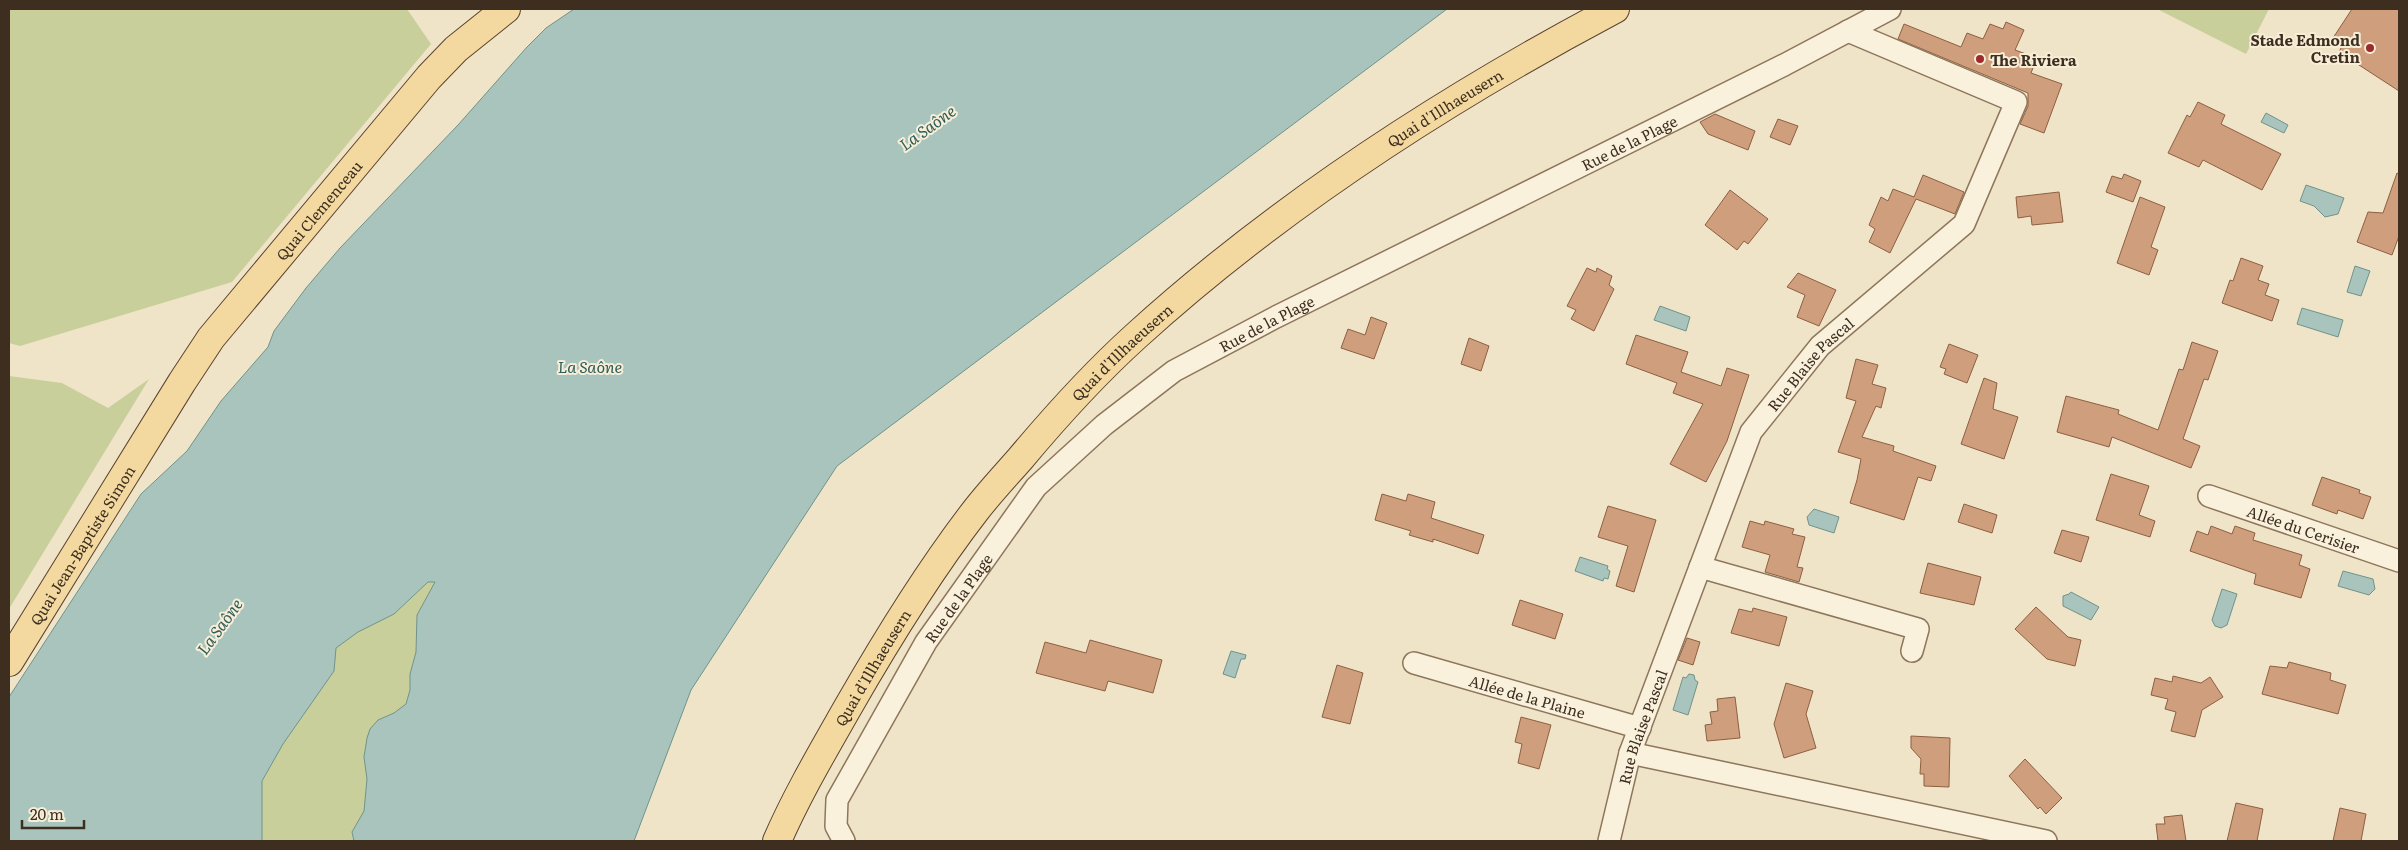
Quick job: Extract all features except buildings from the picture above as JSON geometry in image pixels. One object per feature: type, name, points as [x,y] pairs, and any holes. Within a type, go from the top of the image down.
[{"type":"main road","name":"Quai Clemenceau","points":[[153,429],[211,338],[375,142],[456,49],[506,9]]},
{"type":"main road","name":"Quai d'Illhaeusern","points":[[777,841],[812,771],[886,640],[923,584],[978,508],[1087,384],[1136,336],[1195,286],[1248,242],[1314,195],[1402,133],[1501,72],[1615,9]]},
{"type":"main road","name":"Quai Jean-Baptiste Simon","points":[[9,662],[153,429]]},
{"type":"street","name":"Rue de la Plage","points":[[844,841],[836,826],[837,800],[926,642],[1036,487],[1104,425],[1174,371],[1268,321],[1784,65],[1890,9]]},
{"type":"street","name":"Rue Blaise Pascal","points":[[1609,841],[1630,753],[1751,432],[1820,346],[1964,224],[2016,102],[1848,31]]},
{"type":"street","name":"Allée du Cerisier","points":[[2209,496],[2399,561]]},
{"type":"street","points":[[1700,567],[1918,629],[1912,651]]},
{"type":"street","name":"Allée de la Plaine","points":[[1414,662],[1640,728]]},
{"type":"street","points":[[1630,753],[2046,841]]},
{"type":"green space","points":[[9,9],[407,9],[431,44],[232,282],[20,346],[9,343]]},
{"type":"green space","points":[[2157,9],[2269,9],[2246,54]]},
{"type":"green space","points":[[9,376],[62,383],[108,408],[149,379],[9,609]]},
{"type":"green space","points":[[428,582],[435,582],[417,615],[416,652],[410,674],[410,690],[406,704],[394,713],[378,720],[364,757],[367,779],[364,811],[352,832],[354,841],[262,841],[262,781],[283,744],[334,671],[336,648],[358,632],[394,614]]},
{"type":"water","name":"La Saône","points":[[574,9],[1447,9],[837,466],[691,690],[634,841],[354,841],[352,832],[364,811],[367,779],[364,757],[367,738],[370,729],[378,720],[394,713],[406,704],[410,690],[410,674],[416,652],[417,615],[435,582],[428,582],[394,614],[358,632],[336,648],[334,671],[283,744],[262,781],[262,841],[9,841],[9,697],[141,494],[187,451],[221,401],[268,347],[274,331],[306,288],[340,248],[458,125],[527,47],[546,28]]},
{"type":"water","points":[[2266,113],[2288,125],[2284,133],[2261,122]]},
{"type":"water","points":[[2306,185],[2344,198],[2338,214],[2325,217],[2314,206],[2300,201]]},
{"type":"water","points":[[2355,266],[2370,271],[2361,296],[2347,292]]},
{"type":"water","points":[[1660,306],[1690,317],[1686,331],[1654,320]]},
{"type":"water","points":[[2302,308],[2343,320],[2338,337],[2297,324]]},
{"type":"water","points":[[1814,509],[1839,517],[1834,533],[1809,525],[1807,517]]},
{"type":"water","points":[[1580,557],[1608,566],[1607,569],[1610,571],[1608,579],[1604,578],[1603,581],[1575,571]]},
{"type":"water","points":[[2343,571],[2373,579],[2375,589],[2369,595],[2338,586]]},
{"type":"water","points":[[2222,589],[2237,594],[2227,625],[2221,628],[2215,626],[2212,620]]},
{"type":"water","points":[[2071,592],[2099,607],[2091,620],[2063,606],[2063,596]]},
{"type":"water","points":[[1231,651],[1246,655],[1245,659],[1241,659],[1235,678],[1223,674]]},
{"type":"water","points":[[1689,674],[1694,675],[1695,680],[1698,682],[1688,715],[1673,710],[1683,677],[1686,678]]},
{"type":"place","name":"Stade Edmond Cretin","points":[[2370,48]]},
{"type":"place","name":"The Riviera","points":[[1980,59]]}]
